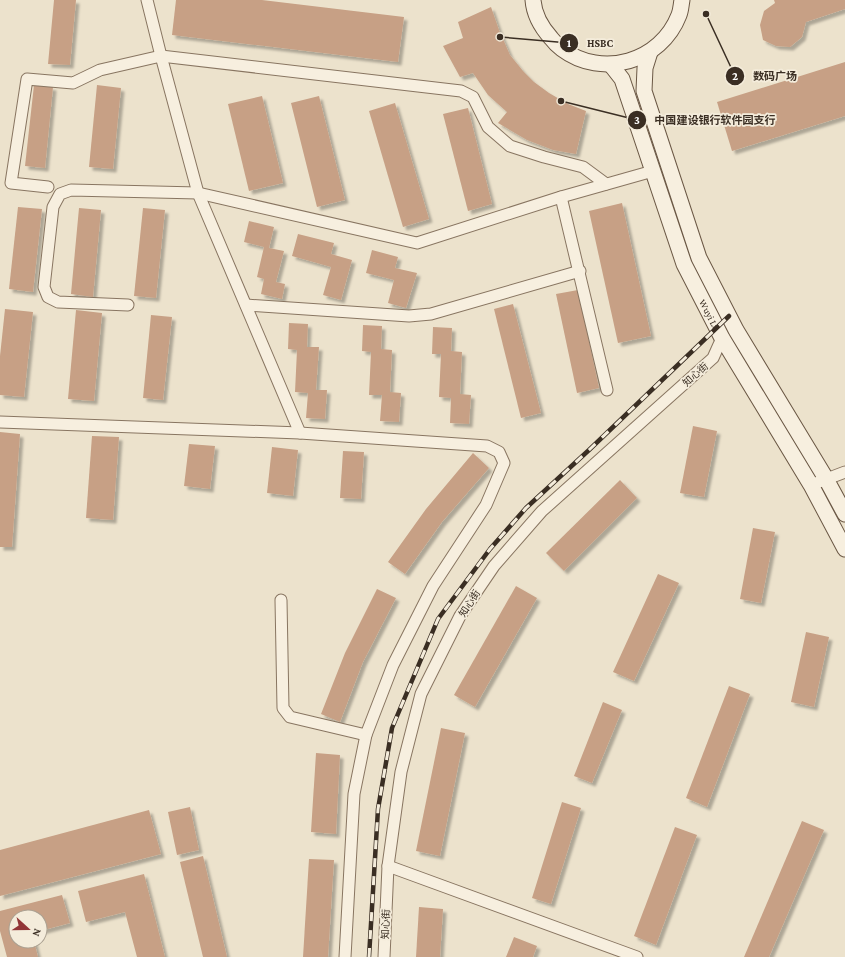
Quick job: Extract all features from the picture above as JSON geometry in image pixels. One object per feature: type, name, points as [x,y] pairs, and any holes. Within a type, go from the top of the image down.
[{"type":"main road","points":[[533,0],[533,5],[543,30],[561,49],[585,61],[611,65],[631,61],[650,52],[667,36],[679,15],[682,0]]},
{"type":"main road","name":"Wuyi Lu","points":[[650,52],[645,68],[644,91],[699,258],[736,330],[826,479],[845,514]]},
{"type":"main road","name":"Wuyi Lu","points":[[611,65],[622,79],[684,264],[722,338],[811,485],[845,549]]},
{"type":"street","points":[[147,0],[198,193],[300,433]]},
{"type":"street","points":[[48,187],[11,183],[27,79],[73,83],[100,70],[161,56],[461,91],[473,97],[488,126],[510,146],[583,167],[606,184]]},
{"type":"street","points":[[128,305],[58,302],[48,297],[44,287],[53,207],[60,194],[70,190],[198,193],[416,243],[561,197],[653,171]]},
{"type":"street","points":[[561,197],[580,271],[607,390]]},
{"type":"street","points":[[246,305],[409,316],[431,314],[580,271]]},
{"type":"street","name":"知心街","points":[[384,957],[388,866],[401,772],[421,694],[460,616],[494,566],[542,511],[713,358],[722,338]]},
{"type":"street","points":[[0,422],[300,433],[487,446],[499,452],[504,463],[486,505],[433,586],[392,665],[366,735],[354,794],[345,957]]},
{"type":"street","points":[[811,485],[845,472]]},
{"type":"street","points":[[281,600],[283,708],[290,717],[366,735]]},
{"type":"street","points":[[388,866],[637,957]]},
{"type":"building","points":[[54,0],[76,0],[70,65],[48,64]]},
{"type":"building","points":[[176,0],[262,0],[404,17],[398,62],[172,35]]},
{"type":"building","points":[[774,0],[845,0],[845,9],[806,22],[802,37],[790,47],[776,46],[763,40],[760,25],[764,11],[775,3]]},
{"type":"building","points":[[491,7],[510,55],[523,71],[534,82],[549,93],[568,104],[586,111],[576,154],[553,150],[527,140],[498,123],[507,112],[488,95],[473,73],[460,77],[443,46],[463,38],[458,22]]},
{"type":"building","points":[[845,62],[845,116],[732,151],[717,102]]},
{"type":"building","points":[[34,85],[53,87],[45,168],[25,166]]},
{"type":"building","points":[[97,85],[121,88],[113,169],[89,167]]},
{"type":"building","points":[[262,96],[283,183],[249,191],[228,104]]},
{"type":"building","points":[[319,96],[345,200],[317,207],[291,103]]},
{"type":"building","points":[[395,103],[429,219],[403,227],[369,111]]},
{"type":"building","points":[[468,108],[492,204],[468,211],[443,114]]},
{"type":"building","points":[[622,203],[651,336],[618,343],[589,211]]},
{"type":"building","points":[[18,207],[42,209],[33,292],[9,289]]},
{"type":"building","points":[[79,208],[101,210],[93,297],[71,294]]},
{"type":"building","points":[[143,208],[165,210],[156,298],[134,296]]},
{"type":"building","points":[[249,221],[274,227],[269,248],[284,251],[276,282],[285,284],[282,299],[261,294],[264,279],[257,277],[264,247],[244,242]]},
{"type":"building","points":[[298,234],[334,243],[331,254],[352,260],[341,300],[323,295],[331,267],[292,256]]},
{"type":"building","points":[[372,250],[398,257],[395,268],[417,273],[406,308],[388,303],[394,280],[366,273]]},
{"type":"building","points":[[578,290],[599,388],[577,393],[556,294]]},
{"type":"building","points":[[513,304],[541,413],[521,418],[494,309]]},
{"type":"building","points":[[5,309],[33,312],[24,397],[0,395],[0,356]]},
{"type":"building","points":[[76,310],[102,313],[94,401],[68,399]]},
{"type":"building","points":[[151,315],[172,317],[163,400],[143,398]]},
{"type":"building","points":[[289,323],[308,324],[307,347],[319,347],[316,390],[327,390],[325,419],[306,418],[308,393],[295,392],[297,350],[288,349]]},
{"type":"building","points":[[363,325],[382,326],[381,349],[392,350],[390,392],[401,393],[399,422],[380,421],[382,395],[369,395],[371,352],[362,351]]},
{"type":"building","points":[[433,327],[452,328],[451,351],[462,352],[460,394],[471,395],[469,424],[450,423],[451,398],[439,397],[441,354],[432,354]]},
{"type":"building","points":[[693,426],[717,431],[704,497],[680,493]]},
{"type":"building","points":[[0,432],[20,434],[12,547],[0,547]]},
{"type":"building","points":[[92,436],[119,437],[113,520],[86,518]]},
{"type":"building","points":[[189,444],[215,446],[210,489],[184,486]]},
{"type":"building","points":[[272,447],[298,450],[293,496],[267,493]]},
{"type":"building","points":[[343,451],[364,452],[361,499],[340,498]]},
{"type":"building","points":[[473,453],[489,468],[442,522],[405,574],[388,562],[426,509]]},
{"type":"building","points":[[620,480],[637,498],[564,571],[546,553]]},
{"type":"building","points":[[753,528],[775,532],[761,603],[740,599]]},
{"type":"building","points":[[658,574],[679,583],[634,681],[613,672]]},
{"type":"building","points":[[516,586],[537,598],[475,707],[454,695]]},
{"type":"building","points":[[377,589],[396,598],[363,662],[340,722],[321,714],[345,653]]},
{"type":"building","points":[[806,632],[829,637],[814,707],[791,702]]},
{"type":"building","points":[[729,686],[750,694],[707,807],[686,798]]},
{"type":"building","points":[[603,702],[622,710],[592,783],[574,776]]},
{"type":"building","points":[[441,728],[465,733],[440,856],[416,851]]},
{"type":"building","points":[[316,753],[340,755],[336,834],[311,832]]},
{"type":"building","points":[[562,802],[581,808],[551,904],[532,898]]},
{"type":"building","points":[[190,807],[199,850],[177,855],[168,812]]},
{"type":"building","points":[[149,810],[161,854],[0,896],[0,850]]},
{"type":"building","points":[[802,821],[824,830],[769,957],[744,957]]},
{"type":"building","points":[[675,827],[697,835],[656,945],[634,936]]},
{"type":"building","points":[[203,856],[227,957],[203,957],[180,862]]},
{"type":"building","points":[[309,859],[334,860],[328,957],[303,957]]},
{"type":"building","points":[[144,874],[165,957],[137,957],[125,912],[86,922],[78,891]]},
{"type":"building","points":[[62,895],[70,923],[48,929],[48,909],[8,909],[8,949],[36,949],[38,957],[7,957],[0,931],[0,911]]},
{"type":"building","points":[[419,907],[443,909],[440,957],[416,957]]},
{"type":"building","points":[[514,937],[537,946],[533,957],[506,957]]},
{"type":"railway","points":[[369,957],[378,809],[392,728],[438,619],[490,549],[526,508],[729,316]]},
{"type":"place","name":"数码广场","points":[[706,14]]},
{"type":"place","name":"HSBC","points":[[500,37]]},
{"type":"place","name":"中国建设银行软件园支行","points":[[561,101]]}]
